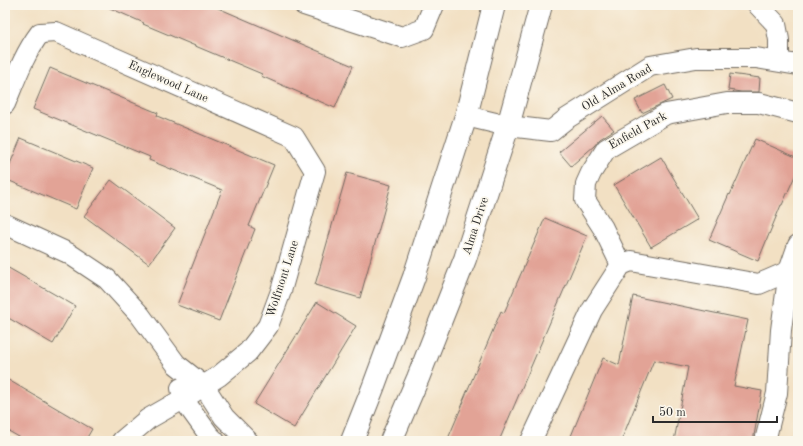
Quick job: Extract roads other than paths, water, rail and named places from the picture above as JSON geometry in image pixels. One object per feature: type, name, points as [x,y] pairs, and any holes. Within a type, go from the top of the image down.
[{"type":"main road","points":[[352,441],[414,277],[466,116],[494,5]]},
{"type":"main road","name":"Alma Drive","points":[[391,441],[466,259],[508,126],[541,5]]},
{"type":"street","points":[[304,5],[402,36],[424,29],[434,5]]},
{"type":"street","points":[[758,5],[776,24],[779,40],[778,61]]},
{"type":"street","name":"Englewood Lane","points":[[5,104],[28,52],[35,40],[40,33],[56,32],[294,137],[299,146]]},
{"type":"street","name":"Old Alma Road","points":[[466,116],[508,126],[551,131],[566,119],[650,66],[696,58],[756,58],[798,64]]},
{"type":"street","name":"Enfield Park","points":[[621,265],[603,228],[585,200],[586,184],[590,173],[606,149],[666,114],[727,103],[759,103],[798,113]]},
{"type":"street","name":"Wolfmont Lane","points":[[122,441],[148,419],[219,376],[248,352],[268,326],[281,291],[315,171],[299,146]]},
{"type":"street","points":[[5,224],[68,252],[107,279],[140,314],[176,364],[204,386],[224,417],[248,441]]},
{"type":"street","points":[[765,441],[777,393],[781,330],[789,270],[798,245]]},
{"type":"street","points":[[531,441],[592,310],[621,265],[630,261],[759,284],[789,270]]},
{"type":"street","points":[[176,364],[183,399],[215,441]]}]
